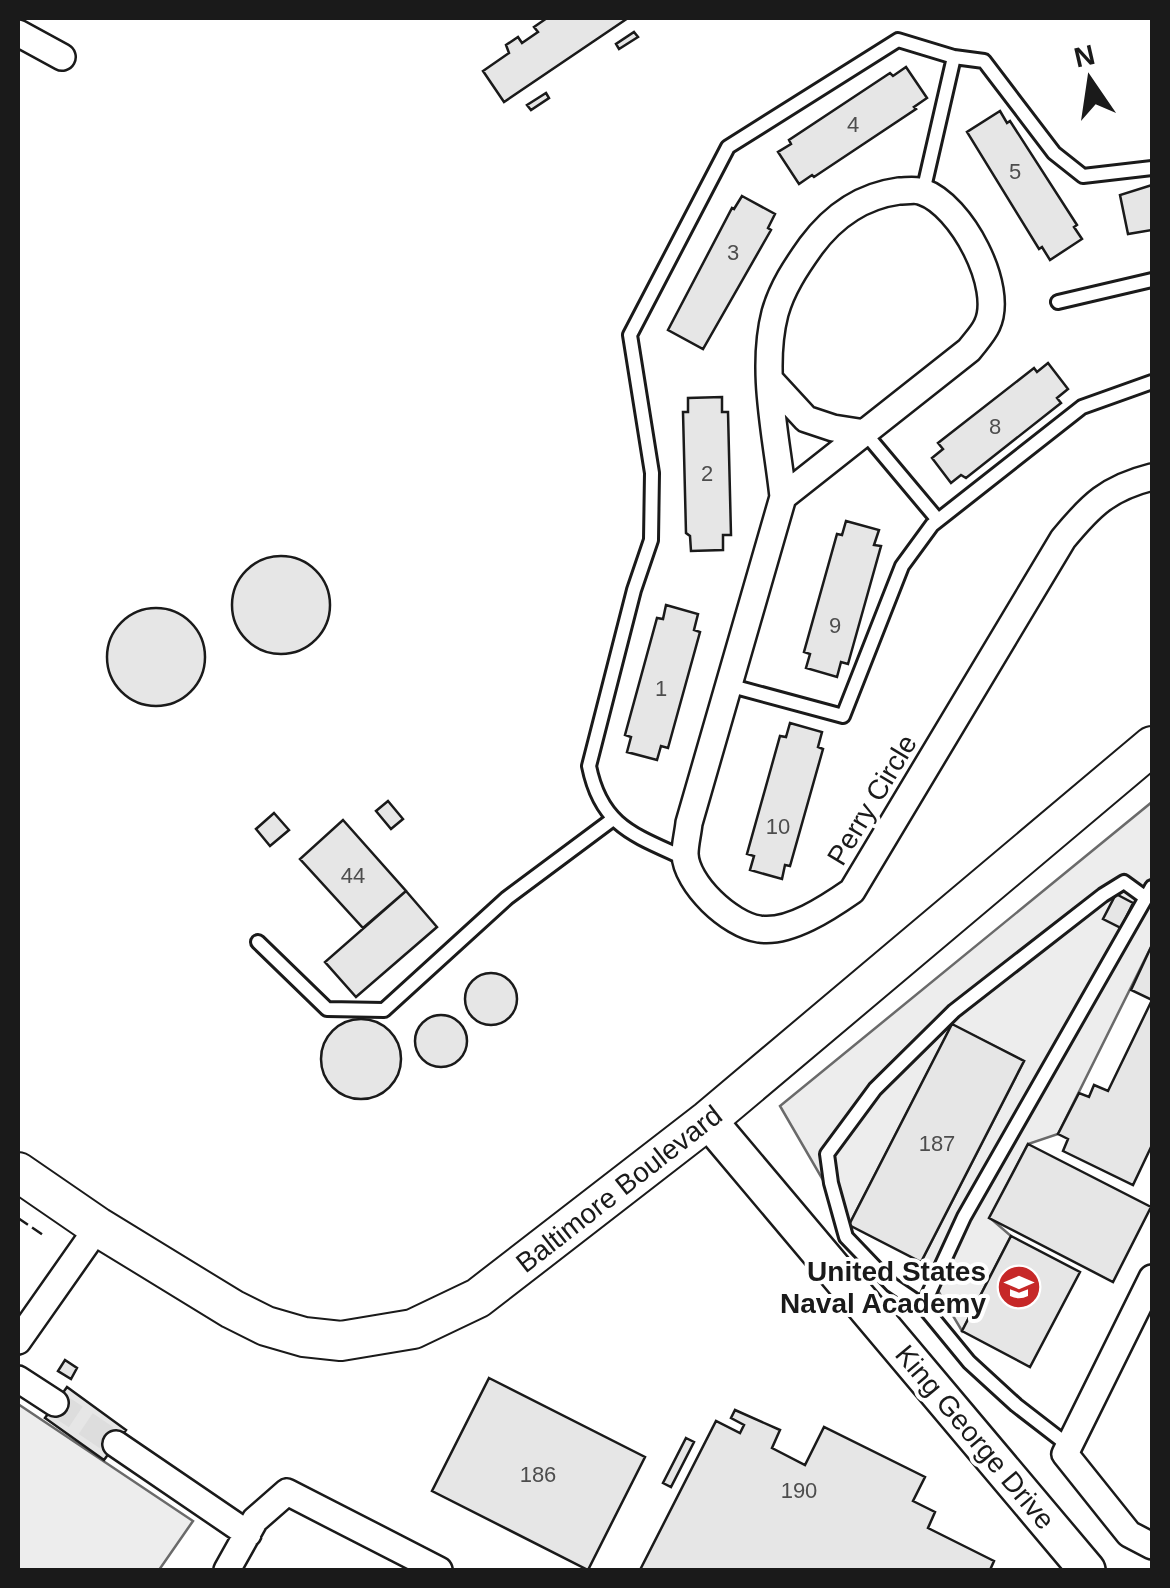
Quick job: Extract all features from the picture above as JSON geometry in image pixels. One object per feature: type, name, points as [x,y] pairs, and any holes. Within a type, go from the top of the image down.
[{"type":"main road","name":"Baltimore Boulevard","points":[[18,1172],[98,1227],[266,1326],[304,1337],[341,1340],[412,1328],[478,1298],[708,1120],[1152,746]]},
{"type":"main road","name":"King George Drive","points":[[708,1120],[1086,1570]]},
{"type":"street","points":[[18,33],[62,58]]},
{"type":"street","points":[[684,858],[689,823],[782,497],[769,366],[775,314],[792,274],[825,227],[871,195],[923,192],[958,219],[977,250],[990,290],[989,323],[969,350],[782,497]]},
{"type":"street","points":[[771,381],[806,419],[865,432]]},
{"type":"street","name":"Perry Circle","points":[[684,858],[704,894],[730,917],[761,930],[812,919],[852,891],[1063,539],[1094,502],[1127,483],[1152,477]]},
{"type":"street","points":[[18,1341],[98,1227]]},
{"type":"street","points":[[1152,1278],[1065,1454],[1129,1534],[1152,1546]]},
{"type":"street","points":[[18,1379],[55,1403]]},
{"type":"street","points":[[116,1444],[248,1534]]},
{"type":"street","points":[[227,1570],[255,1520],[286,1492],[439,1570]]},
{"type":"lane","points":[[684,858],[639,837],[613,819],[595,795],[589,766],[634,590],[651,540],[652,474],[630,335],[728,147],[898,40],[984,62],[1054,152],[1084,176],[1152,168]]},
{"type":"lane","points":[[923,192],[954,56]]},
{"type":"lane","points":[[1058,302],[1152,280]]},
{"type":"lane","points":[[728,685],[843,716],[902,566],[938,520],[1082,407],[1152,382]]},
{"type":"lane","points":[[865,432],[938,520]]},
{"type":"lane","points":[[258,942],[326,1009],[384,1010],[507,898],[613,819]]},
{"type":"lane","points":[[924,1306],[964,1217],[1149,892],[1124,882],[1103,894],[954,1011],[875,1089],[827,1154],[846,1237],[892,1285],[924,1306],[969,1362],[1069,1446]]},
{"type":"shaded area","points":[[1152,802],[1152,945],[1058,1134],[1028,1144],[990,1218],[1011,1236],[962,1331],[921,1262],[1024,1061],[952,1025],[849,1225],[780,1106]]},
{"type":"shaded area","points":[[18,1404],[193,1521],[159,1570],[18,1570]]},
{"type":"building","points":[[547,18],[628,18],[504,102],[483,71],[509,53],[506,45],[518,37],[522,43],[538,32],[534,27]]},
{"type":"building","points":[[634,32],[638,37],[619,49],[616,44]]},
{"type":"building","points":[[906,67],[927,98],[799,184],[778,152],[791,144],[789,140],[890,73],[893,76]]},
{"type":"building","points":[[546,93],[549,98],[531,110],[527,105]]},
{"type":"building","points":[[1000,111],[1077,225],[1074,227],[1082,239],[1050,260],[1042,247],[1039,249],[967,132]]},
{"type":"building","points":[[1152,185],[1152,230],[1128,234],[1120,195]]},
{"type":"building","points":[[742,196],[775,214],[768,228],[771,230],[703,349],[668,330]]},
{"type":"building","points":[[1048,363],[1068,389],[1057,398],[1061,403],[966,478],[961,475],[951,483],[932,458],[943,449],[938,443],[1034,368],[1037,372]]},
{"type":"building","points":[[722,397],[722,412],[728,412],[731,535],[723,535],[723,550],[691,551],[690,536],[686,533],[683,412],[688,412],[688,398]]},
{"type":"building","points":[[846,521],[879,530],[874,545],[881,546],[848,664],[841,662],[837,677],[806,668],[810,654],[804,652],[837,534],[842,535]]},
{"type":"building","points":[[281,556],[300,560],[315,571],[326,586],[330,605],[326,624],[315,639],[300,650],[281,654],[262,650],[247,639],[236,624],[232,605],[236,586],[247,571],[262,560]]},
{"type":"building","points":[[666,605],[698,614],[694,630],[700,632],[668,748],[661,746],[657,760],[627,752],[631,737],[625,735],[657,618],[663,619]]},
{"type":"building","points":[[156,608],[175,612],[191,622],[201,638],[205,657],[201,676],[191,692],[175,702],[156,706],[137,702],[121,692],[111,676],[107,657],[111,638],[121,622],[137,612]]},
{"type":"building","points":[[790,723],[822,732],[818,747],[823,749],[790,866],[785,865],[782,879],[750,870],[754,856],[747,854],[780,736],[786,737]]},
{"type":"building","points":[[388,801],[403,819],[391,829],[376,811]]},
{"type":"building","points":[[274,813],[289,830],[270,846],[256,829]]},
{"type":"building","points":[[343,820],[406,891],[363,928],[300,859]]},
{"type":"building","points":[[406,891],[437,927],[356,997],[325,962]]},
{"type":"building","points":[[1116,894],[1133,903],[1121,928],[1103,919]]},
{"type":"building","points":[[1152,945],[1152,1000],[1131,990]]},
{"type":"building","points":[[491,973],[510,980],[517,999],[510,1018],[491,1025],[472,1018],[465,999],[472,980]]},
{"type":"building","points":[[1152,1000],[1152,1145],[1133,1185],[1063,1151],[1068,1139],[1058,1134],[1079,1093],[1089,1097],[1094,1085],[1108,1091]]},
{"type":"building","points":[[441,1015],[459,1023],[467,1041],[459,1059],[441,1067],[423,1059],[415,1041],[423,1023]]},
{"type":"building","points":[[361,1019],[376,1022],[389,1031],[398,1044],[398,1074],[389,1087],[376,1096],[361,1099],[346,1096],[333,1087],[324,1074],[321,1059],[324,1044],[333,1031],[346,1022]]},
{"type":"building","points":[[952,1024],[1024,1061],[921,1262],[849,1225]]},
{"type":"building","points":[[1028,1144],[1151,1207],[1113,1282],[989,1218]]},
{"type":"building","points":[[1011,1236],[1080,1272],[1030,1367],[962,1331]]},
{"type":"building","points":[[65,1360],[77,1368],[71,1379],[58,1371]]},
{"type":"building","points":[[489,1378],[645,1457],[588,1570],[432,1491]]},
{"type":"building","points":[[67,1387],[126,1430],[104,1460],[45,1418]]},
{"type":"building","points":[[735,1410],[780,1430],[772,1448],[805,1465],[824,1427],[925,1477],[913,1501],[935,1512],[928,1528],[994,1561],[990,1570],[640,1570],[716,1421],[740,1433],[744,1425],[731,1418]]},
{"type":"building","points":[[686,1438],[694,1442],[671,1487],[663,1483]]},
{"type":"tunnel","points":[[55,1403],[116,1444]]},
{"type":"fence","points":[[18,1218],[43,1235]]},
{"type":"place","name":"United States Naval Academy","points":[[1019,1287]]}]
